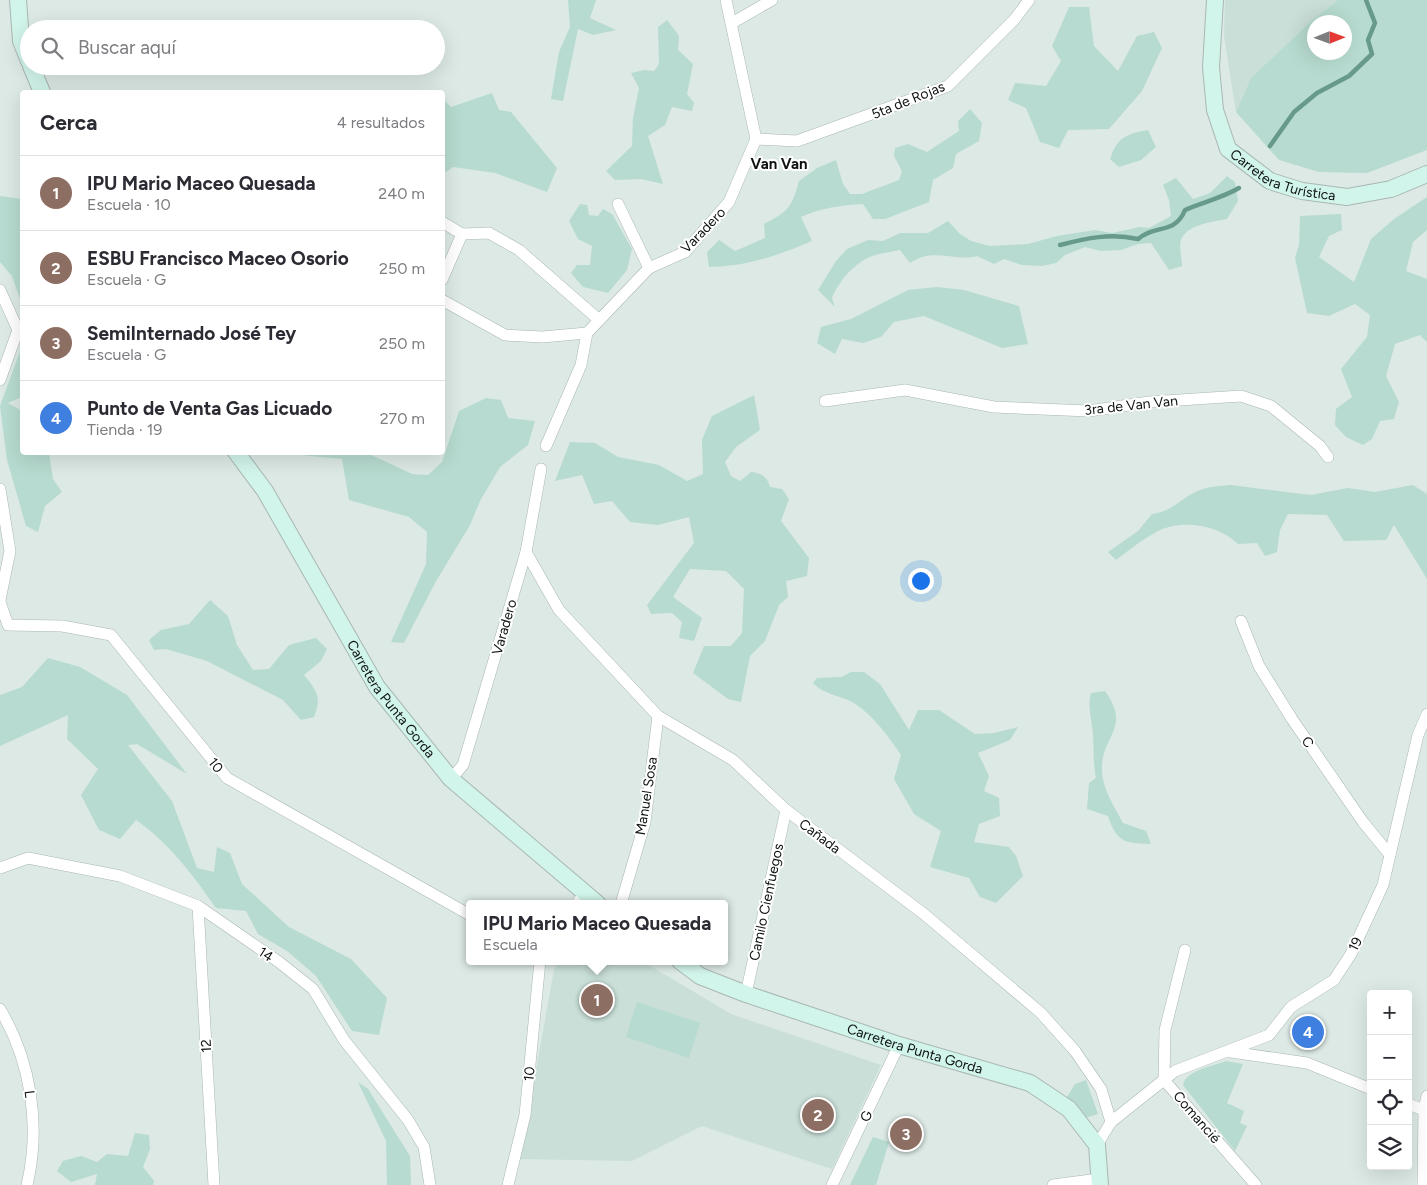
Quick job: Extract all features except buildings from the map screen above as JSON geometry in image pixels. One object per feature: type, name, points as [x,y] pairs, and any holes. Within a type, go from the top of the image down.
[{"type":"main road","points":[[18,0],[20,27]]},
{"type":"main road","name":"Carretera Turística","points":[[1215,0],[1211,67],[1215,110],[1228,149],[1270,181],[1302,191],[1338,196],[1347,197],[1391,189],[1427,174]]},
{"type":"main road","points":[[35,75],[41,90]]},
{"type":"main road","name":"Carretera Punta Gorda","points":[[238,455],[265,491],[376,687],[451,779],[581,898]]},
{"type":"main road","name":"Carretera Punta Gorda","points":[[685,965],[700,976],[746,994],[899,1045],[1030,1083],[1069,1109],[1097,1145]]},
{"type":"main road","points":[[1097,1145],[1100,1182]]},
{"type":"street","points":[[726,0],[756,139]]},
{"type":"street","points":[[732,23],[772,0]]},
{"type":"street","name":"5ta de Rojas","points":[[756,139],[797,141],[948,86],[1014,20],[1029,0]]},
{"type":"street","name":"Varadero","points":[[546,446],[581,365],[587,333],[598,319],[649,268],[685,252],[730,202],[756,139]]},
{"type":"street","points":[[618,204],[649,268]]},
{"type":"street","points":[[445,224],[462,234],[489,234],[519,250],[598,319]]},
{"type":"street","points":[[445,273],[462,234]]},
{"type":"street","points":[[0,290],[18,330],[0,380]]},
{"type":"street","points":[[445,302],[505,335],[542,337],[587,333]]},
{"type":"street","name":"3ra de Van Van","points":[[825,401],[905,390],[994,407],[1089,411],[1149,402],[1241,396],[1271,406],[1320,446],[1328,457]]},
{"type":"street","name":"Varadero","points":[[451,779],[464,765],[526,552],[541,469]]},
{"type":"street","name":"10","points":[[0,489],[10,551],[0,601],[8,625],[62,626],[111,635],[227,778],[466,913]]},
{"type":"street","name":"Cañada","points":[[526,552],[558,610],[658,716],[733,760],[786,810],[924,914],[1041,1013],[1075,1051],[1101,1089],[1111,1122]]},
{"type":"street","name":"C","points":[[1241,621],[1260,666],[1292,719],[1363,822],[1390,855]]},
{"type":"street","name":"19","points":[[1111,1122],[1175,1071],[1229,1052],[1269,1035],[1292,1007],[1334,980],[1351,954],[1383,885],[1418,736],[1427,714]]},
{"type":"street","name":"Manuel Sosa","points":[[623,900],[645,822],[658,716]]},
{"type":"street","name":"Camilo Cienfuegos","points":[[746,994],[786,810]]},
{"type":"street","name":"14","points":[[0,868],[28,858],[120,876],[198,906],[313,989],[344,1040],[408,1120],[424,1147],[430,1185]]},
{"type":"street","name":"12","points":[[198,906],[214,1185]]},
{"type":"street","name":"Comancié","points":[[1185,950],[1165,1030],[1164,1080],[1256,1185]]},
{"type":"street","name":"10","points":[[508,1185],[525,1115],[540,965]]},
{"type":"street","name":"L","points":[[0,1009],[27,1068],[32,1101],[33,1138],[27,1185]]},
{"type":"street","name":"G","points":[[832,1185],[899,1045]]},
{"type":"street","points":[[1229,1052],[1307,1063],[1367,1087]]},
{"type":"street","points":[[1423,1185],[1424,1110],[1427,1096]]},
{"type":"street","points":[[1412,1106],[1424,1110]]},
{"type":"street","points":[[1097,1145],[1111,1122]]},
{"type":"street","points":[[1053,1185],[1100,1182]]},
{"type":"shaded area","points":[[568,0],[596,0],[590,18],[616,30],[593,35],[578,29],[563,101],[551,99],[559,52],[570,27]]},
{"type":"shaded area","points":[[1225,0],[1338,0],[1319,15],[1307,15],[1307,25],[1251,78],[1236,112],[1224,36]]},
{"type":"shaded area","points":[[1338,0],[1427,0],[1427,150],[1367,173],[1319,172],[1279,160],[1236,112],[1251,78],[1307,25],[1307,60],[1352,60],[1352,15],[1319,15]]},
{"type":"shaded area","points":[[1069,7],[1089,7],[1094,46],[1118,71],[1137,36],[1154,32],[1162,48],[1142,91],[1109,129],[1068,130],[1059,148],[1040,142],[1026,108],[1008,100],[1015,83],[1046,86],[1061,61],[1052,46]]},
{"type":"shaded area","points":[[667,20],[679,36],[678,50],[693,64],[687,94],[694,103],[692,111],[672,107],[665,125],[648,136],[663,184],[641,179],[615,180],[606,171],[632,146],[633,118],[639,88],[631,73],[644,70],[654,71],[659,64],[658,27]]},
{"type":"shaded area","points":[[492,93],[499,110],[511,112],[557,168],[547,192],[495,173],[453,167],[445,173],[445,101],[451,107]]},
{"type":"shaded area","points":[[970,109],[982,123],[979,141],[956,154],[953,168],[933,180],[929,202],[885,219],[873,219],[863,204],[839,206],[816,211],[801,217],[812,241],[762,259],[735,265],[709,267],[707,252],[719,240],[735,251],[765,238],[764,224],[779,216],[788,208],[799,181],[817,168],[836,160],[843,184],[850,194],[862,194],[899,180],[902,171],[894,156],[895,148],[908,144],[927,152],[959,131],[958,121]]},
{"type":"shaded area","points":[[1148,130],[1156,147],[1141,160],[1119,167],[1110,159],[1116,146],[1123,138],[1133,133]]},
{"type":"shaded area","points":[[1227,176],[1235,182],[1238,201],[1227,219],[1206,223],[1186,233],[1180,245],[1182,266],[1169,270],[1151,243],[1138,244],[1121,250],[1101,251],[1085,247],[1065,255],[1056,263],[1042,266],[1022,265],[1004,259],[994,264],[977,256],[935,255],[919,258],[910,263],[900,250],[872,256],[853,268],[843,279],[832,298],[835,307],[818,290],[836,261],[847,249],[868,240],[883,241],[900,233],[928,233],[948,221],[960,234],[971,241],[990,246],[1028,244],[1057,236],[1095,230],[1112,233],[1140,227],[1149,228],[1171,216],[1169,200],[1163,185],[1176,178],[1193,199],[1210,193]]},
{"type":"shaded area","points":[[0,196],[20,199],[20,299],[12,276],[0,262]]},
{"type":"shaded area","points":[[1427,197],[1427,230],[1413,242],[1406,271],[1427,279],[1427,342],[1420,335],[1395,344],[1386,376],[1399,402],[1394,419],[1380,421],[1372,439],[1363,445],[1346,437],[1335,425],[1336,409],[1352,397],[1341,369],[1367,337],[1370,315],[1355,304],[1329,316],[1307,313],[1295,258],[1299,245],[1300,216],[1341,214],[1342,230],[1329,236],[1319,257],[1354,282],[1371,239],[1394,219]]},
{"type":"shaded area","points":[[580,204],[587,205],[589,215],[598,216],[603,209],[612,214],[632,249],[627,270],[608,293],[583,287],[571,273],[577,265],[590,265],[592,246],[578,239],[569,221]]},
{"type":"shaded area","points":[[937,287],[964,290],[1019,306],[1028,344],[1002,348],[924,316],[894,322],[881,337],[863,343],[842,339],[835,354],[817,343],[821,327],[851,319],[908,290]]},
{"type":"shaded area","points":[[20,351],[20,398],[8,403],[20,410],[20,455],[49,455],[53,479],[62,492],[45,506],[38,532],[26,526],[7,460],[0,406]]},
{"type":"shaded area","points":[[754,395],[760,430],[736,447],[725,462],[731,476],[740,481],[751,472],[755,472],[765,478],[770,487],[782,489],[789,499],[781,521],[809,558],[807,576],[786,581],[788,597],[779,605],[765,641],[750,656],[741,702],[728,699],[693,673],[704,646],[731,646],[742,633],[744,589],[726,571],[690,569],[673,597],[702,618],[694,641],[679,638],[682,622],[672,613],[651,614],[647,605],[694,543],[689,517],[658,525],[630,522],[612,501],[594,504],[582,475],[555,481],[570,442],[595,443],[618,457],[659,465],[687,481],[703,474],[702,440],[712,416]]},
{"type":"shaded area","points":[[486,398],[501,400],[508,418],[535,421],[528,445],[500,467],[480,501],[470,525],[435,583],[404,643],[391,642],[426,564],[427,532],[409,517],[349,500],[342,459],[300,455],[371,455],[412,474],[428,475],[442,462],[459,411]]},
{"type":"shaded area","points":[[1231,485],[1311,495],[1348,488],[1375,492],[1413,485],[1427,494],[1427,579],[1394,525],[1386,540],[1344,541],[1327,515],[1288,514],[1280,530],[1277,552],[1265,556],[1257,543],[1238,544],[1230,537],[1211,528],[1189,525],[1178,525],[1158,531],[1116,560],[1108,552],[1138,531],[1152,514],[1166,510],[1204,489]]},
{"type":"shaded area","points":[[210,600],[228,616],[237,645],[253,670],[269,669],[289,645],[316,638],[327,649],[321,661],[304,675],[317,694],[318,704],[314,717],[301,720],[283,700],[207,661],[166,649],[154,650],[149,640],[161,630],[189,624]]},
{"type":"shaded area","points":[[48,658],[80,667],[127,695],[187,774],[137,744],[128,745],[172,801],[197,868],[214,872],[217,847],[230,853],[242,884],[289,927],[351,959],[387,998],[379,1035],[352,1031],[316,976],[287,951],[258,934],[246,911],[216,908],[170,849],[136,820],[120,839],[99,830],[81,795],[98,769],[67,739],[68,715],[0,746],[0,695],[22,687]]},
{"type":"shaded area","points":[[851,672],[864,672],[880,684],[909,730],[918,710],[939,710],[975,734],[994,733],[1018,727],[1010,740],[978,753],[989,776],[984,791],[999,798],[1000,816],[979,824],[974,842],[1009,847],[1016,856],[1023,876],[996,903],[980,897],[969,878],[930,867],[941,831],[914,814],[894,779],[901,755],[880,727],[861,708],[849,700],[822,690],[813,683],[817,678],[841,677]]},
{"type":"shaded area","points":[[1105,691],[1113,704],[1116,723],[1103,758],[1104,784],[1123,823],[1146,831],[1151,844],[1123,840],[1115,832],[1108,816],[1087,809],[1089,783],[1096,778],[1090,698],[1091,693]]},
{"type":"shaded area","points":[[556,965],[649,965],[731,1014],[881,1065],[832,1169],[702,1126],[632,1161],[520,1159]]},
{"type":"shaded area","points":[[637,1002],[700,1023],[689,1058],[626,1037]]},
{"type":"shaded area","points":[[1226,1061],[1243,1064],[1227,1103],[1244,1111],[1240,1123],[1247,1126],[1235,1151],[1183,1085],[1185,1080],[1195,1072]]},
{"type":"shaded area","points":[[1086,1080],[1098,1114],[1085,1118],[1067,1097],[1075,1084]]},
{"type":"shaded area","points":[[358,1082],[368,1089],[410,1156],[411,1185],[387,1185],[386,1141]]},
{"type":"shaded area","points":[[135,1133],[149,1135],[150,1149],[143,1167],[154,1181],[153,1185],[95,1185],[97,1174],[71,1182],[57,1171],[63,1161],[81,1156],[97,1162],[107,1154],[128,1156]]},
{"type":"shaded area","points":[[873,1137],[889,1142],[876,1185],[850,1185]]},
{"type":"waterway","points":[[1270,146],[1294,112],[1317,93],[1349,76],[1372,54],[1368,40],[1375,23],[1366,0]]},
{"type":"waterway","points":[[1060,245],[1099,237],[1118,236],[1138,239],[1144,234],[1176,223],[1185,210],[1226,195],[1239,188]]},
{"type":"place","name":"IPU Mario Maceo Quesada","points":[[597,1000]]},
{"type":"place","name":"Punto de Venta Gas Licuado","points":[[1308,1032]]},
{"type":"place","name":"ESBU Francisco Maceo Osorio","points":[[818,1115]]},
{"type":"place","name":"SemiInternado José Tey","points":[[906,1134]]},
{"type":"district","name":"Van Van","points":[[779,164]]}]
